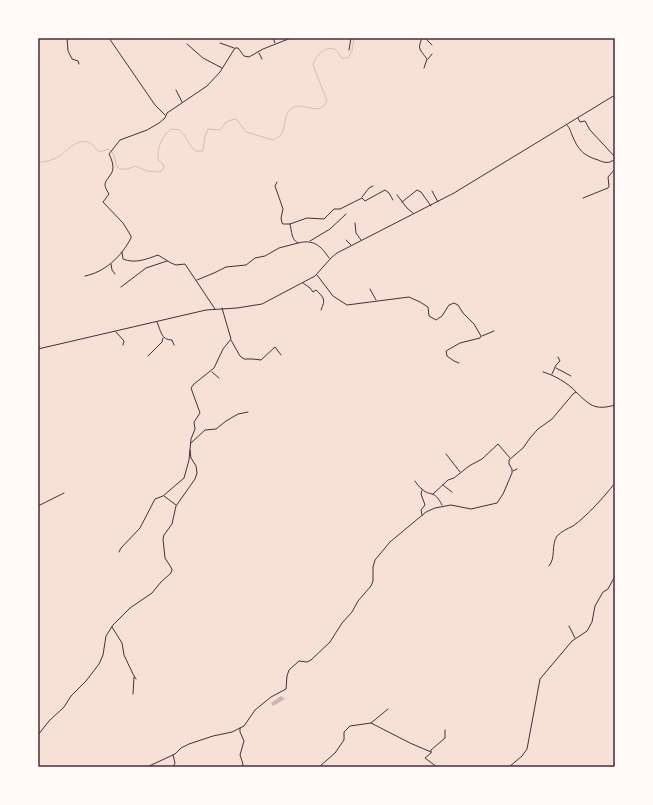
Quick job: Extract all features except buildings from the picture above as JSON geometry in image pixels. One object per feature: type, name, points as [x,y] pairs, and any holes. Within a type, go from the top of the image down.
[{"type":"street","points":[[67,38],[68,51],[72,58],[78,61],[79,64]]},
{"type":"street","points":[[109,38],[155,105],[165,115]]},
{"type":"street","points":[[272,38],[275,44]]},
{"type":"street","points":[[220,43],[238,48],[244,56],[250,57],[275,44],[291,38]]},
{"type":"street","points":[[349,50],[351,38]]},
{"type":"street","points":[[422,38],[419,46],[420,51],[427,59]]},
{"type":"street","points":[[425,38],[432,45]]},
{"type":"street","points":[[187,44],[203,58],[223,68]]},
{"type":"street","points":[[85,276],[103,270],[110,264],[119,256],[131,236],[123,223],[103,202],[109,194],[105,181],[112,171],[113,162],[109,154],[120,140],[147,130],[159,123],[165,118],[165,115],[207,86],[223,68],[235,48]]},
{"type":"street","points":[[258,52],[262,59]]},
{"type":"street","points":[[424,68],[427,59],[432,54]]},
{"type":"street","points":[[176,90],[183,102]]},
{"type":"street","points":[[38,349],[215,309],[237,308],[262,304],[317,275],[335,254],[350,245],[431,206],[615,94]]},
{"type":"street","points":[[577,118],[580,122],[585,121],[590,130],[615,156]]},
{"type":"street","points":[[566,124],[570,128],[578,148],[587,156],[608,163],[615,159]]},
{"type":"street","points":[[583,198],[608,188],[608,176],[615,169]]},
{"type":"street","points":[[277,182],[275,186],[283,210],[281,218],[282,223],[284,224],[290,224],[307,218],[325,218],[334,209],[340,209],[362,198],[362,195],[373,186]]},
{"type":"street","points":[[362,198],[365,201],[385,190],[389,193],[393,200]]},
{"type":"street","points":[[402,202],[417,190],[421,192],[431,206]]},
{"type":"street","points":[[432,191],[438,202]]},
{"type":"street","points":[[397,195],[413,214]]},
{"type":"street","points":[[196,280],[225,267],[246,265],[255,258],[265,256],[284,246],[309,241],[330,229],[346,214]]},
{"type":"street","points":[[355,223],[356,233],[361,240]]},
{"type":"street","points":[[290,224],[293,238],[298,243]]},
{"type":"street","points":[[346,240],[350,245]]},
{"type":"street","points":[[309,241],[320,247],[330,259]]},
{"type":"street","points":[[122,251],[123,259],[130,262],[158,255],[176,265],[185,264],[215,309]]},
{"type":"street","points":[[121,287],[146,268],[168,261]]},
{"type":"street","points":[[110,264],[115,274]]},
{"type":"street","points":[[317,275],[333,296],[345,304],[411,297],[428,307],[430,316],[436,320],[440,318],[449,305],[458,305],[463,313],[474,324],[481,336]]},
{"type":"street","points":[[303,282],[313,292],[316,290],[324,298],[325,302],[322,310]]},
{"type":"street","points":[[370,289],[376,301]]},
{"type":"street","points":[[222,308],[231,339],[240,356],[244,359],[261,360],[275,348],[281,355]]},
{"type":"street","points":[[148,356],[162,342],[163,337],[157,322]]},
{"type":"street","points":[[459,363],[449,358],[446,351],[460,343],[480,338],[481,336],[494,331]]},
{"type":"street","points":[[116,332],[124,341],[123,344]]},
{"type":"street","points":[[163,337],[168,340],[172,340],[174,345]]},
{"type":"street","points":[[38,735],[49,721],[64,707],[71,696],[99,664],[103,655],[106,636],[112,627],[130,608],[152,593],[171,573],[172,568],[165,558],[163,539],[164,534],[172,524],[176,506],[192,484],[197,473],[196,466],[191,458],[190,444],[195,429],[194,421],[200,413],[191,388],[194,384],[211,372],[217,364],[223,349],[231,339]]},
{"type":"street","points":[[552,374],[556,364],[560,361],[558,356]]},
{"type":"street","points":[[556,367],[571,376]]},
{"type":"street","points":[[211,372],[219,378]]},
{"type":"street","points":[[543,372],[552,374],[573,389],[584,401],[601,408],[615,405]]},
{"type":"street","points":[[512,472],[508,462],[511,458],[523,448],[538,429],[552,419],[568,398],[576,392]]},
{"type":"street","points":[[190,444],[205,430],[218,429],[226,421],[237,415],[248,412]]},
{"type":"street","points":[[433,494],[442,485],[482,459],[498,444],[511,458]]},
{"type":"street","points":[[119,552],[140,528],[153,500],[163,496],[184,478],[187,470],[190,450]]},
{"type":"street","points":[[446,454],[461,472]]},
{"type":"street","points":[[147,767],[173,755],[189,744],[213,736],[232,732],[245,724],[255,710],[271,697],[286,689],[287,676],[294,665],[299,661],[307,662],[311,660],[325,648],[372,583],[373,567],[378,555],[390,542],[422,515],[442,506],[451,505],[471,509],[497,503],[503,494],[512,472],[517,469]]},
{"type":"street","points":[[416,481],[422,490],[437,497],[442,506]]},
{"type":"street","points":[[549,566],[552,563],[555,540],[559,534],[572,526],[615,484]]},
{"type":"street","points":[[442,485],[452,492]]},
{"type":"street","points":[[422,490],[421,494],[425,505],[422,510],[422,515]]},
{"type":"street","points":[[38,506],[64,493]]},
{"type":"street","points":[[163,496],[176,506]]},
{"type":"street","points":[[509,767],[522,756],[526,750],[540,679],[575,639],[586,632],[591,625],[595,606],[603,592],[608,589],[615,576]]},
{"type":"street","points":[[569,626],[575,639]]},
{"type":"street","points":[[112,627],[122,643],[122,650],[135,678],[133,694]]},
{"type":"street","points":[[319,767],[335,754],[344,740],[344,732],[347,728],[350,726],[371,722],[388,709]]},
{"type":"street","points":[[371,722],[410,744],[431,752]]},
{"type":"street","points":[[240,727],[240,732],[244,741],[240,755],[243,764],[242,767]]},
{"type":"street","points":[[437,767],[426,758],[431,750],[445,738],[444,730]]},
{"type":"street","points":[[173,755],[175,763],[173,767]]},
{"type":"waterway","points":[[38,163],[54,159],[73,145],[85,142],[90,143],[99,152],[109,149],[114,155],[117,167],[121,169],[135,166],[147,171],[160,172],[164,168],[163,164],[158,159],[159,147],[165,135],[171,129],[180,130],[195,151],[203,151],[205,136],[208,129],[220,130],[226,122],[234,119],[237,120],[246,132],[273,140],[278,138],[281,134],[286,117],[291,109],[301,106],[315,109],[324,106],[327,101],[313,65],[315,59],[320,53],[331,48],[337,50],[342,58],[348,58],[352,51],[354,38]]}]
